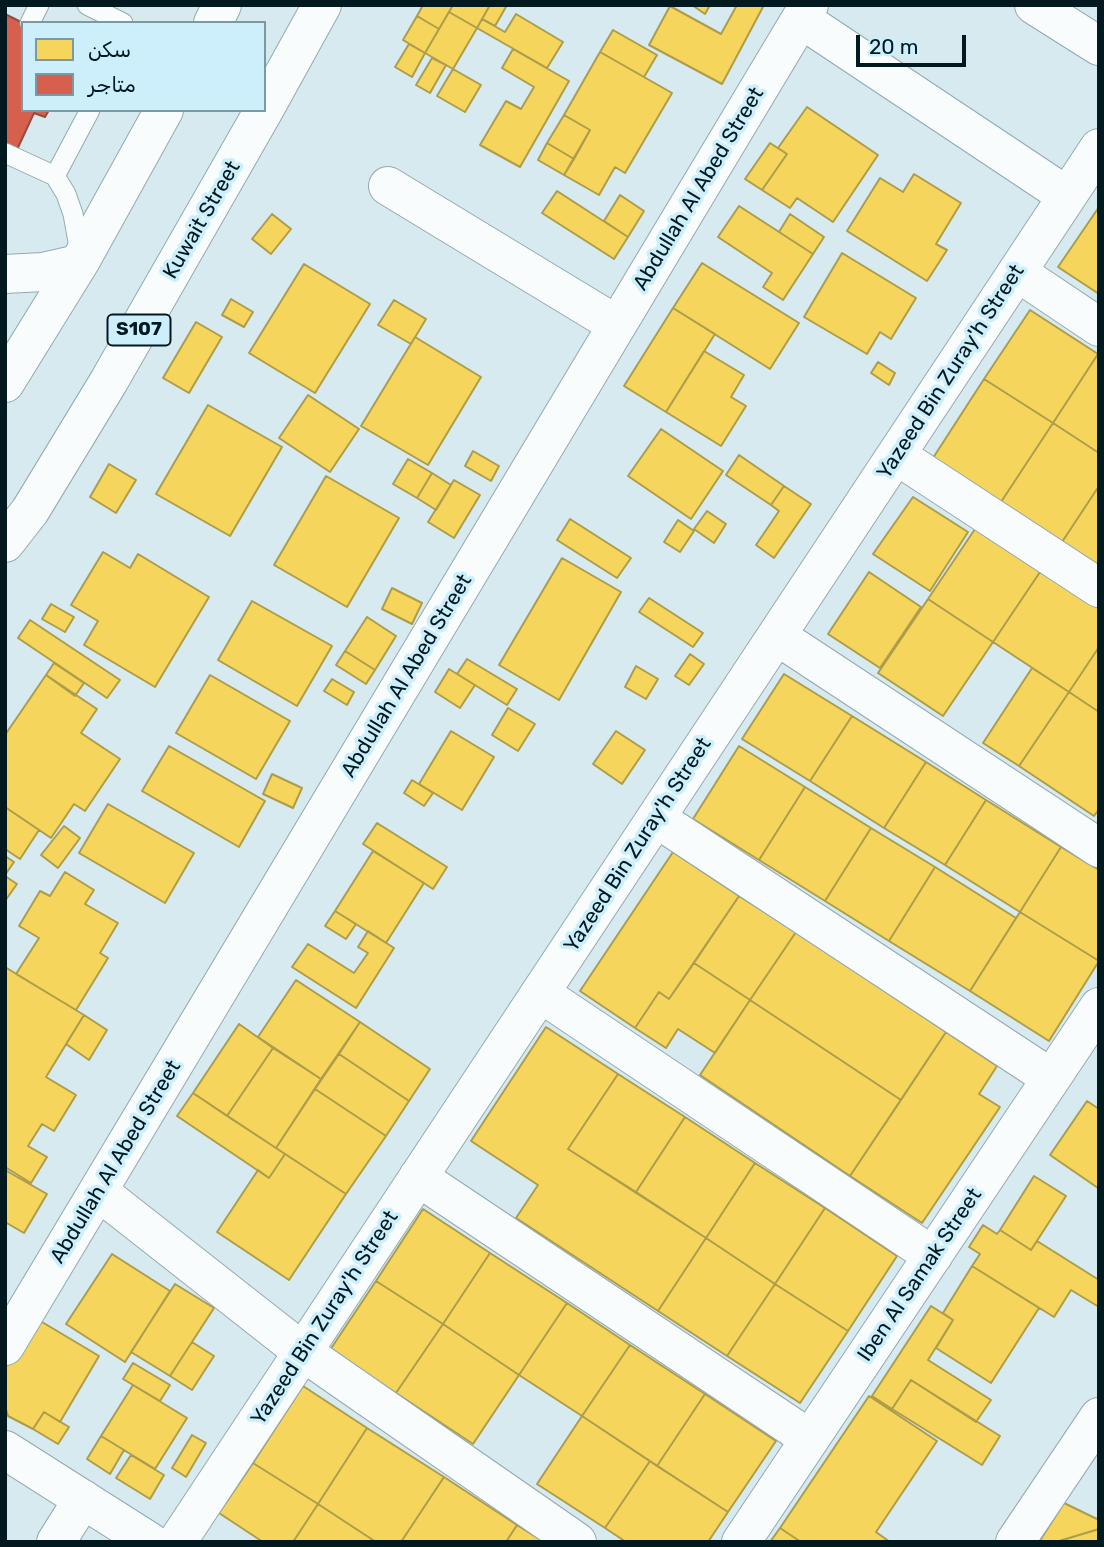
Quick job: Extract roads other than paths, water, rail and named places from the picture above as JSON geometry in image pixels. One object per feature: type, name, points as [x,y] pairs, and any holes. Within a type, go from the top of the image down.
[{"type":"street","name":"Kuwait Street","points":[[266,106],[322,5]]},
{"type":"street","points":[[1034,5],[1099,46]]},
{"type":"street","points":[[805,12],[1067,196]]},
{"type":"street","name":"Abdullah Al Abed Street","points":[[5,1346],[805,12]]},
{"type":"street","points":[[6,375],[80,262],[163,112]]},
{"type":"street","name":"Kuwait Street","points":[[5,543],[30,510],[109,381],[263,112]]},
{"type":"street","name":"Yazeed Bin Zuray'h Street","points":[[177,1542],[1099,148]]},
{"type":"street","points":[[388,186],[617,325]]},
{"type":"street","points":[[5,274],[43,272],[80,262]]},
{"type":"street","points":[[1017,272],[1099,327]]},
{"type":"street","points":[[896,455],[1099,588]]},
{"type":"street","points":[[776,636],[1099,848]]},
{"type":"street","points":[[656,818],[1051,1078]]},
{"type":"street","points":[[540,993],[933,1256]]},
{"type":"street","name":"Iben Al Samak Street","points":[[741,1542],[1099,1007]]},
{"type":"street","points":[[418,1177],[810,1439]]},
{"type":"street","points":[[98,1191],[303,1352],[577,1542]]},
{"type":"street","points":[[1015,1542],[1086,1462],[1099,1417]]},
{"type":"street","points":[[5,1450],[150,1542]]},
{"type":"street","points":[[57,1542],[83,1499]]},
{"type":"lane","points":[[31,21],[39,5]]},
{"type":"lane","points":[[87,5],[119,21]]},
{"type":"lane","points":[[55,176],[89,112]]},
{"type":"lane","points":[[5,153],[55,176],[66,194],[73,214],[80,262]]}]
